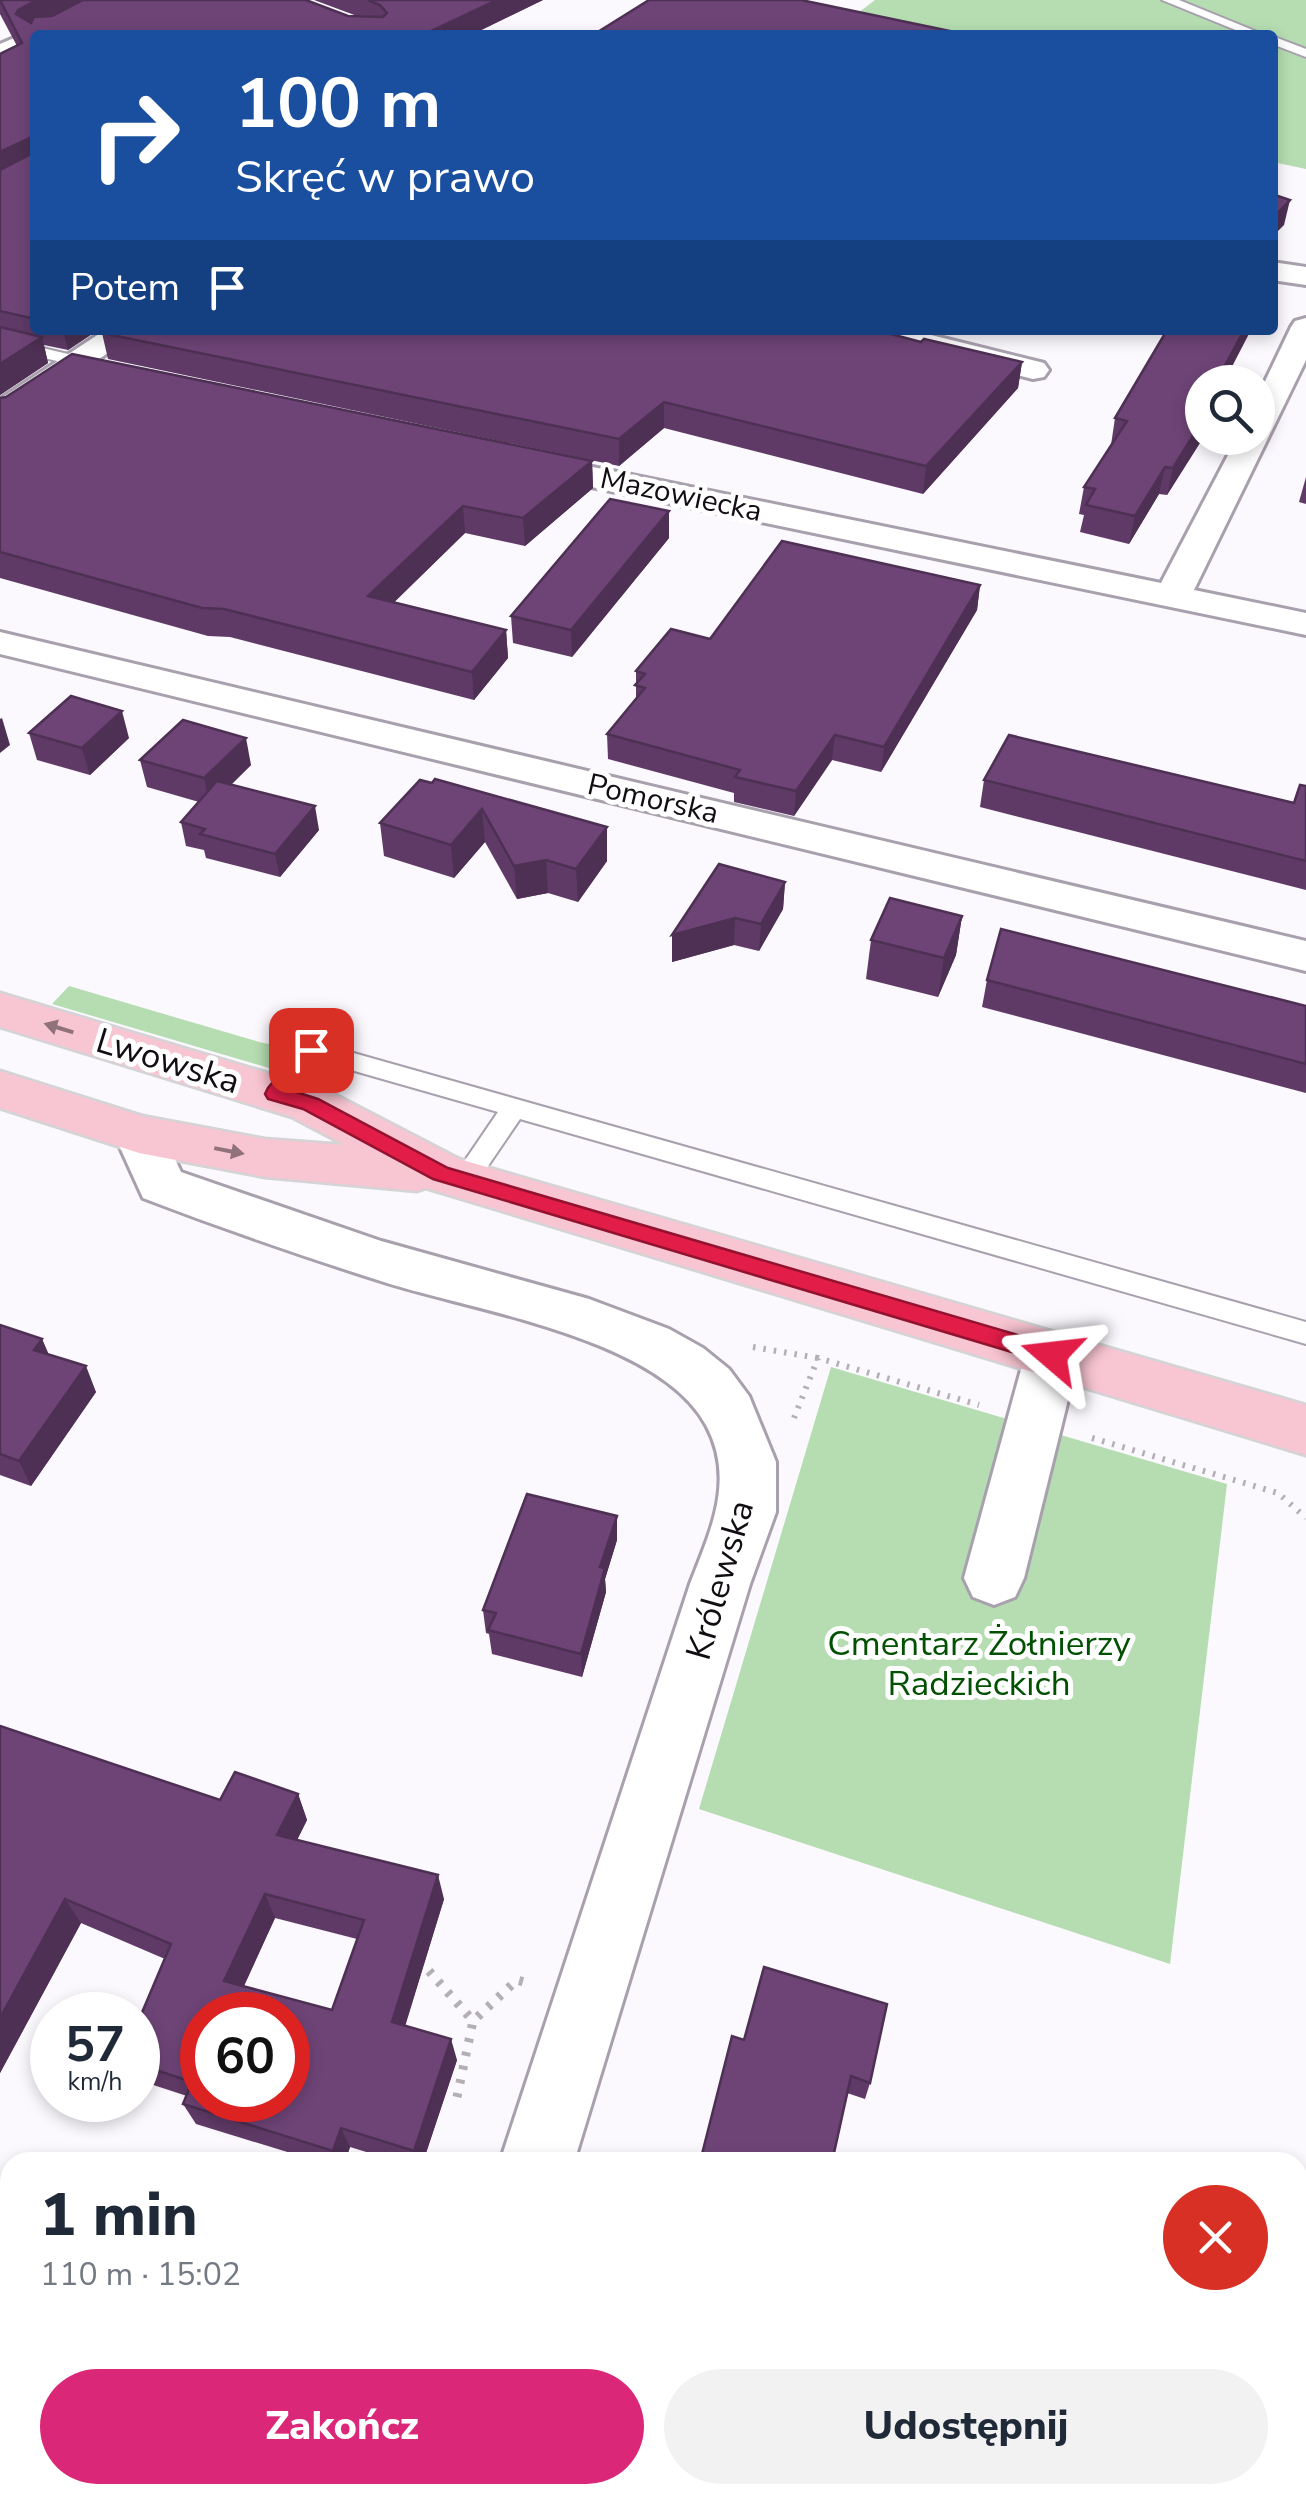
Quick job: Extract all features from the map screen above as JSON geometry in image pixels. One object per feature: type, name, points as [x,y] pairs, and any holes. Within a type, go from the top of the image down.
[{"type":"main road","name":"Lwowska","points":[[0,1010],[310,1104],[452,1177],[1306,1430]]},
{"type":"main road","name":"Lwowska","points":[[0,1089],[140,1134],[265,1158],[452,1177]]},
{"type":"street","points":[[0,52],[30,38]]},
{"type":"street","points":[[1278,271],[1306,276]]},
{"type":"street","points":[[1275,405],[1306,327]]},
{"type":"street","points":[[0,413],[118,335]]},
{"type":"street","points":[[895,335],[1032,370]]},
{"type":"street","points":[[76,363],[122,376]]},
{"type":"street","name":"Mazowiecka","points":[[489,455],[1306,624]]},
{"type":"street","points":[[1173,596],[1251,455]]},
{"type":"street","name":"Pomorska","points":[[0,643],[1306,956]]},
{"type":"street","name":"Królewska","points":[[140,1134],[161,1185],[410,1270],[602,1326],[665,1351],[710,1386],[734,1424],[749,1464],[748,1508],[720,1584],[540,2152]]},
{"type":"street","points":[[994,1578],[1052,1355]]},
{"type":"lane","points":[[1168,0],[1246,30]]},
{"type":"lane","points":[[1278,42],[1306,53]]},
{"type":"lane","points":[[0,343],[76,363]]},
{"type":"lane","points":[[275,1094],[311,1050],[1306,1333]]},
{"type":"lane","points":[[452,1177],[514,1106]]},
{"type":"path","points":[[428,1971],[473,2021]]},
{"type":"path","points":[[457,2097],[473,2021],[516,1980],[588,2003]]},
{"type":"green space","points":[[875,0],[1306,0],[1306,169],[1278,163],[1278,30],[836,30]]},
{"type":"green space","points":[[69,986],[288,1048],[269,1068],[52,1004]]},
{"type":"green space","name":"Cmentarz Żołnierzy Radzieckich","points":[[831,1367],[1227,1484],[1170,1964],[699,1809]]},
{"type":"building","points":[[0,0],[37,0],[16,14],[31,23],[34,17],[52,16],[83,0],[306,0],[348,16],[383,17],[387,13],[380,5],[368,0],[497,0],[434,30],[30,30],[30,138],[0,152],[0,54],[22,43]]},
{"type":"building","points":[[649,0],[801,0],[945,30],[601,30]]},
{"type":"building","points":[[30,155],[30,318],[0,311],[0,170]]},
{"type":"building","points":[[1278,196],[1290,200],[1278,213]]},
{"type":"building","points":[[0,327],[42,337],[0,364]]},
{"type":"building","points":[[112,335],[895,335],[1022,362],[926,466],[664,402],[619,439]]},
{"type":"building","points":[[1164,335],[1241,335],[1225,365],[1185,365],[1185,449],[1173,468],[1165,467],[1135,516],[1086,505],[1095,489],[1084,487],[1127,421],[1115,418]]},
{"type":"building","points":[[72,354],[592,461],[523,518],[463,506],[368,596],[506,630],[472,672],[224,609],[202,608],[0,552],[0,398]]},
{"type":"building","points":[[610,499],[669,511],[571,630],[511,616]]},
{"type":"building","points":[[782,541],[980,585],[884,747],[835,735],[796,791],[735,777],[740,770],[607,734],[645,688],[635,685],[645,674],[636,671],[671,629],[710,639]]},
{"type":"building","points":[[71,696],[122,711],[82,748],[29,733]]},
{"type":"building","points":[[183,720],[246,738],[204,778],[140,760]]},
{"type":"building","points":[[1009,735],[1294,803],[1300,785],[1306,786],[1306,861],[984,780]]},
{"type":"building","points":[[435,779],[607,827],[576,869],[546,860],[514,866],[482,809],[451,845],[380,823],[420,780],[432,783]]},
{"type":"building","points":[[217,781],[315,806],[275,854],[200,834],[205,829],[181,822]]},
{"type":"building","points":[[719,864],[785,882],[761,924],[735,918],[672,935]]},
{"type":"building","points":[[890,898],[962,916],[944,958],[871,940]]},
{"type":"building","points":[[1001,929],[1306,1006],[1306,1064],[987,980]]},
{"type":"building","points":[[0,1325],[42,1339],[34,1350],[86,1366],[19,1461],[0,1454]]},
{"type":"building","points":[[527,1494],[617,1516],[600,1567],[605,1568],[581,1654],[488,1630],[496,1613],[483,1610]]},
{"type":"building","points":[[0,1726],[220,1800],[235,1772],[298,1794],[277,1835],[438,1875],[392,2022],[451,2039],[414,2151],[341,2128],[333,2151],[240,2122],[310,2122],[310,2004],[332,2010],[364,1920],[265,1894],[224,1981],[265,1992],[180,1992],[180,2078],[160,2071],[160,1992],[151,1992],[171,1944],[65,1899],[0,2018]]},
{"type":"building","points":[[764,1967],[887,2004],[870,2083],[851,2076],[834,2152],[703,2152],[732,2036],[744,2040]]},
{"type":"route","points":[[311,1050],[275,1094],[310,1104],[441,1174],[1052,1355]]}]
